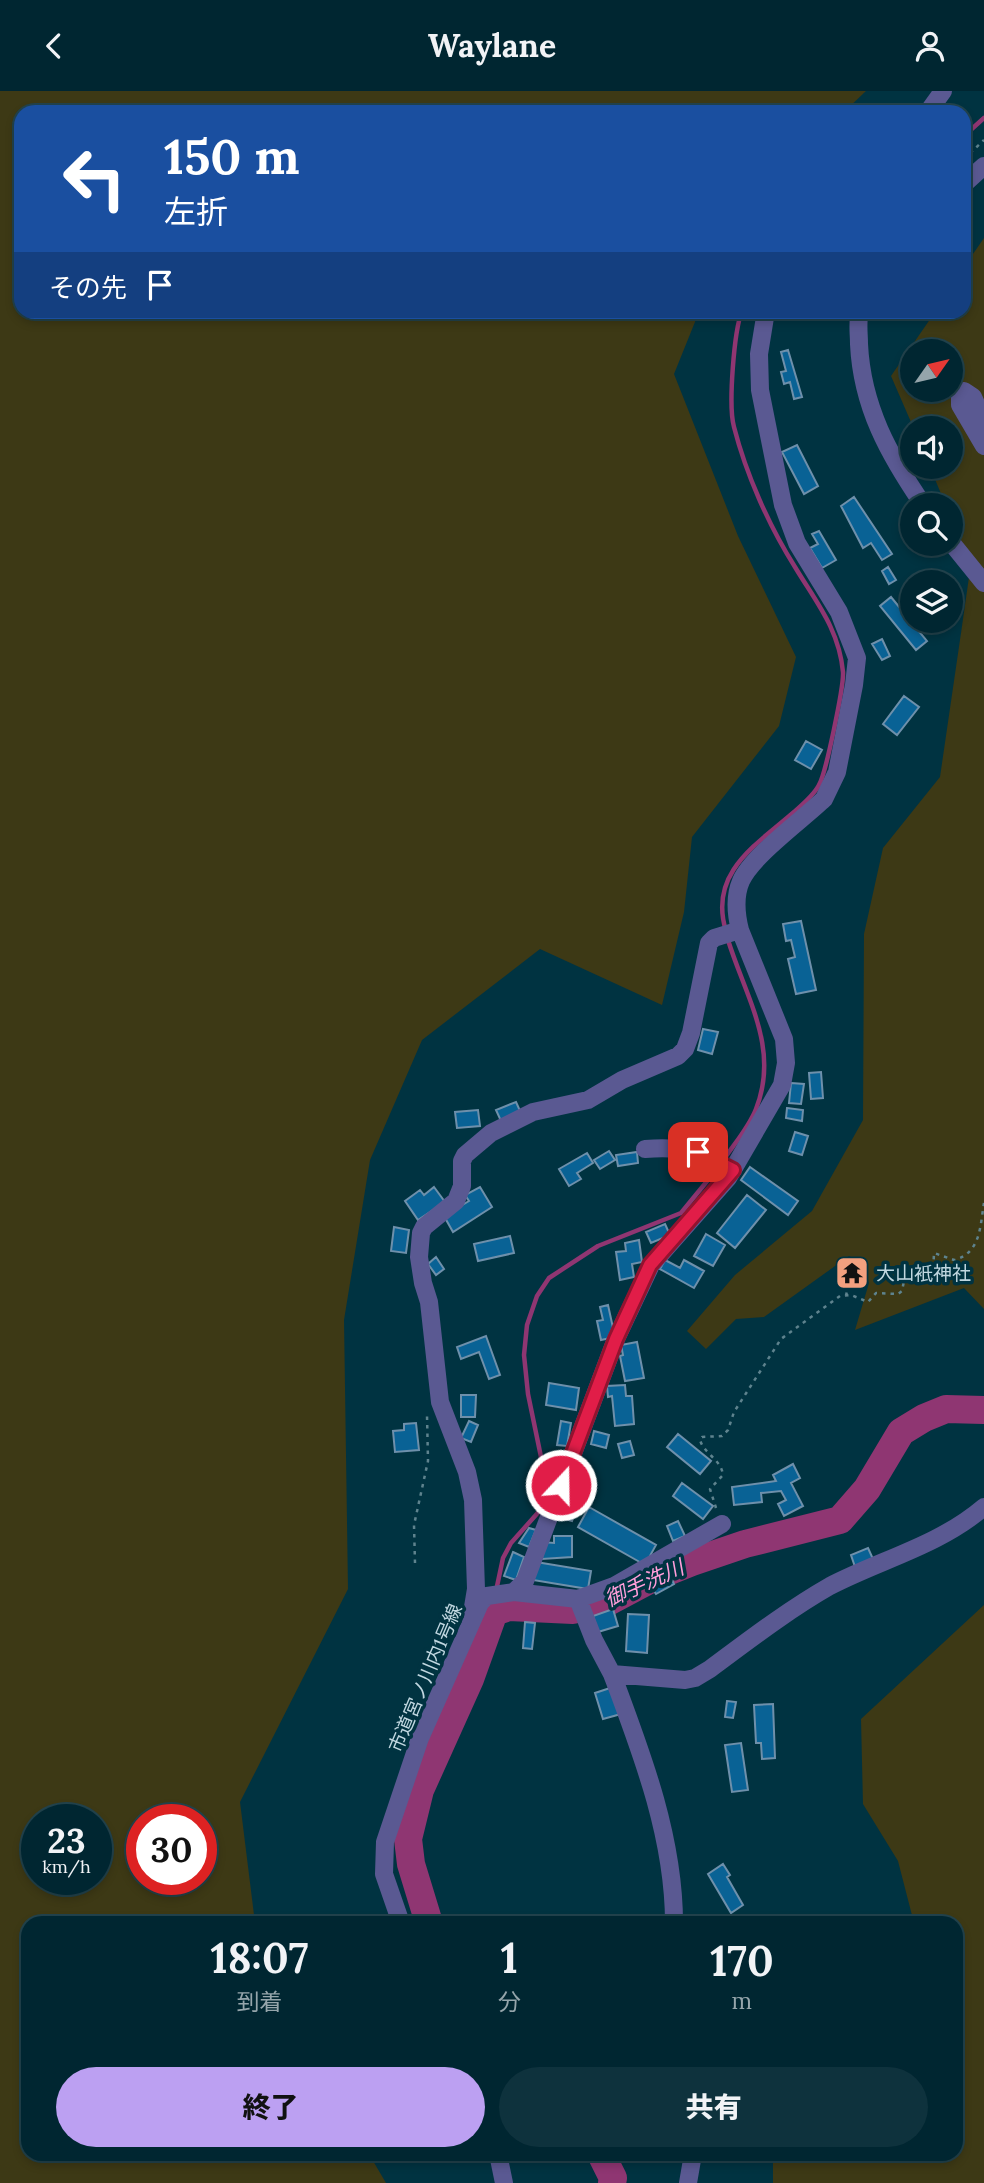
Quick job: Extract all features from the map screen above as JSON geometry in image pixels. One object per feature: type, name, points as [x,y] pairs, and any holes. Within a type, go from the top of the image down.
[{"type":"street","name":"市道宮ノ川内1号線","points":[[399,1916],[384,1874],[384,1842],[420,1738],[480,1603],[504,1594],[524,1581],[616,1339],[650,1265],[779,1094],[786,1063],[780,1027],[732,933],[736,902],[744,876],[757,860],[824,799],[832,785],[847,726],[857,658],[839,612],[797,543],[783,505],[760,390],[759,354],[765,319]]},
{"type":"street","points":[[860,319],[860,362],[868,405],[883,441],[917,493]]},
{"type":"street","points":[[984,421],[973,397],[964,391],[960,393],[960,405],[984,446]]},
{"type":"street","points":[[962,556],[984,583]]},
{"type":"street","points":[[465,1640],[476,1595],[473,1500],[467,1472],[440,1402],[431,1315],[419,1257],[421,1233],[424,1227],[456,1201],[462,1186],[462,1161],[465,1155],[491,1133],[533,1112],[587,1100],[622,1080],[678,1056],[685,1049],[695,1018],[709,943],[732,933]]},
{"type":"street","points":[[645,1149],[683,1148],[724,1165]]},
{"type":"street","points":[[612,1674],[671,1680],[695,1678],[832,1585],[946,1535],[984,1507]]},
{"type":"street","points":[[504,1594],[580,1605],[722,1524]]},
{"type":"street","points":[[580,1605],[612,1674],[656,1801],[671,1876],[674,1916]]},
{"type":"street","points":[[499,2161],[504,2183]]},
{"type":"street","points":[[688,2183],[692,2161]]},
{"type":"path","points":[[971,152],[984,140]]},
{"type":"path","points":[[722,1524],[710,1489],[723,1475],[722,1469],[700,1440],[702,1437],[722,1436],[729,1430],[734,1412],[780,1339],[840,1296],[868,1302],[876,1293],[898,1294],[902,1291],[904,1281],[911,1276],[933,1274],[934,1253],[954,1260],[968,1255],[975,1248],[984,1203]]},
{"type":"path","points":[[846,1296],[848,1286]]},
{"type":"path","points":[[415,1563],[414,1525],[428,1461],[426,1410]]},
{"type":"shaded area","points":[[0,91],[866,91],[851,105],[14,105],[14,319],[696,319],[674,374],[738,536],[796,657],[779,726],[692,837],[684,912],[662,1005],[540,949],[422,1040],[370,1160],[344,1320],[348,1589],[240,1802],[254,1916],[21,1916],[21,2161],[373,2161],[386,2183],[0,2183]]},
{"type":"shaded area","points":[[984,238],[984,1309],[964,1288],[855,1330],[869,1283],[863,1263],[849,1256],[764,1317],[736,1319],[706,1349],[687,1331],[735,1275],[812,1211],[863,1120],[864,934],[883,848],[940,777],[961,633],[963,633],[971,563],[963,545],[963,493],[941,493],[935,479],[963,479],[963,416],[908,416],[903,403],[963,402],[963,339],[916,339],[930,319],[971,319],[971,257]]},
{"type":"shaded area","points":[[900,363],[900,397],[891,376]]},
{"type":"shaded area","points":[[984,1605],[984,2183],[773,2183],[773,2161],[963,2161],[963,1916],[912,1916],[898,1861],[863,1804],[861,1719]]},
{"type":"building","points":[[788,350],[802,397],[794,399],[790,382],[784,384],[781,372],[786,371],[781,352]]},
{"type":"building","points":[[797,445],[818,486],[804,494],[782,452]]},
{"type":"building","points":[[854,497],[892,554],[882,560],[871,543],[863,548],[841,506]]},
{"type":"building","points":[[819,531],[836,560],[822,568],[810,548],[818,544],[812,534]]},
{"type":"building","points":[[888,567],[896,580],[889,584],[882,571]]},
{"type":"building","points":[[891,597],[900,608],[900,630],[880,606]]},
{"type":"building","points":[[902,633],[920,633],[927,641],[916,650]]},
{"type":"building","points":[[882,639],[890,656],[882,660],[872,644]]},
{"type":"building","points":[[904,696],[919,707],[897,735],[883,724]]},
{"type":"building","points":[[806,741],[822,750],[811,769],[795,760]]},
{"type":"building","points":[[801,921],[816,990],[796,994],[788,959],[795,957],[791,940],[786,941],[783,924]]},
{"type":"building","points":[[703,1029],[718,1032],[712,1054],[698,1050]]},
{"type":"building","points":[[821,1072],[823,1098],[811,1099],[809,1073]]},
{"type":"building","points":[[791,1083],[804,1084],[801,1104],[789,1103]]},
{"type":"building","points":[[516,1102],[521,1113],[501,1121],[496,1110]]},
{"type":"building","points":[[787,1108],[803,1110],[802,1121],[786,1118]]},
{"type":"building","points":[[478,1110],[480,1126],[457,1128],[455,1112]]},
{"type":"building","points":[[795,1132],[808,1136],[802,1155],[789,1151]]},
{"type":"building","points":[[609,1151],[615,1160],[600,1169],[594,1160]]},
{"type":"building","points":[[637,1152],[638,1163],[618,1166],[616,1155]]},
{"type":"building","points":[[587,1153],[593,1163],[577,1173],[581,1179],[569,1186],[559,1169]]},
{"type":"building","points":[[750,1167],[798,1201],[788,1215],[741,1180]]},
{"type":"building","points":[[434,1187],[445,1202],[418,1220],[405,1201],[420,1190],[424,1195]]},
{"type":"building","points":[[480,1187],[492,1207],[453,1232],[444,1216],[469,1201],[465,1195]]},
{"type":"building","points":[[747,1195],[766,1210],[735,1248],[717,1233]]},
{"type":"building","points":[[665,1224],[670,1235],[651,1243],[646,1232]]},
{"type":"building","points":[[394,1227],[409,1230],[406,1253],[391,1251]]},
{"type":"building","points":[[706,1234],[725,1245],[713,1266],[694,1256]]},
{"type":"building","points":[[510,1236],[514,1253],[478,1261],[474,1244]]},
{"type":"building","points":[[639,1240],[642,1262],[632,1264],[634,1277],[620,1280],[616,1252],[626,1251],[625,1243]]},
{"type":"building","points":[[436,1257],[444,1269],[436,1275],[428,1264]]},
{"type":"building","points":[[665,1260],[680,1268],[684,1260],[704,1271],[694,1288],[660,1269]]},
{"type":"building","points":[[608,1305],[615,1337],[601,1340],[597,1321],[603,1320],[600,1307]]},
{"type":"building","points":[[486,1336],[500,1375],[489,1379],[479,1352],[461,1359],[457,1347]]},
{"type":"building","points":[[637,1342],[644,1378],[625,1381],[620,1356],[623,1355],[621,1345]]},
{"type":"building","points":[[549,1383],[579,1388],[576,1410],[546,1405]]},
{"type":"building","points":[[625,1385],[626,1396],[632,1396],[634,1424],[615,1426],[612,1396],[608,1397],[607,1386]]},
{"type":"building","points":[[461,1395],[476,1395],[475,1417],[461,1417]]},
{"type":"building","points":[[469,1421],[478,1425],[471,1442],[461,1438]]},
{"type":"building","points":[[561,1421],[571,1423],[567,1446],[557,1445]]},
{"type":"building","points":[[416,1423],[419,1450],[395,1452],[393,1431],[404,1430],[404,1424]]},
{"type":"building","points":[[594,1431],[609,1435],[606,1448],[591,1444]]},
{"type":"building","points":[[678,1434],[711,1461],[700,1474],[667,1447]]},
{"type":"building","points":[[630,1441],[634,1455],[622,1458],[618,1444]]},
{"type":"building","points":[[793,1464],[800,1478],[791,1483],[803,1506],[784,1516],[778,1504],[786,1500],[781,1491],[761,1493],[762,1502],[734,1505],[732,1487],[776,1481],[773,1475]]},
{"type":"building","points":[[682,1483],[713,1506],[703,1519],[673,1496]]},
{"type":"building","points":[[565,1496],[579,1501],[572,1521],[558,1517]]},
{"type":"building","points":[[589,1507],[656,1545],[645,1565],[578,1527]]},
{"type":"building","points":[[678,1521],[685,1536],[673,1541],[667,1526]]},
{"type":"building","points":[[529,1528],[536,1530],[529,1547],[519,1543]]},
{"type":"building","points":[[554,1536],[572,1536],[572,1557],[542,1559],[543,1542],[554,1543]]},
{"type":"building","points":[[868,1548],[873,1559],[855,1567],[851,1555]]},
{"type":"building","points":[[513,1552],[524,1557],[516,1580],[504,1576]]},
{"type":"building","points":[[536,1562],[591,1571],[588,1589],[533,1580]]},
{"type":"building","points":[[671,1577],[674,1584],[656,1594],[652,1588]]},
{"type":"building","points":[[613,1609],[618,1626],[598,1632],[593,1616]]},
{"type":"building","points":[[628,1614],[649,1615],[647,1653],[626,1651]]},
{"type":"building","points":[[525,1622],[535,1623],[532,1649],[523,1648]]},
{"type":"building","points":[[613,1687],[621,1714],[603,1719],[595,1693]]},
{"type":"building","points":[[727,1701],[736,1702],[733,1718],[725,1717]]},
{"type":"building","points":[[773,1704],[775,1758],[762,1759],[761,1743],[756,1743],[754,1705]]},
{"type":"building","points":[[741,1743],[748,1790],[732,1792],[725,1745]]},
{"type":"building","points":[[723,1864],[730,1875],[727,1877],[743,1905],[731,1913],[708,1874]]},
{"type":"waterway","points":[[971,130],[984,118]]},
{"type":"waterway","points":[[726,931],[722,911],[724,893],[739,862],[804,803],[819,785],[834,729],[843,672],[832,629],[767,517],[734,427],[733,369],[740,319]]},
{"type":"waterway","points":[[724,1159],[746,1129],[756,1109],[764,1065],[758,1023],[728,940]]},
{"type":"waterway","points":[[496,1591],[503,1558],[511,1543],[543,1507],[547,1486],[528,1394],[524,1355],[527,1325],[537,1296],[549,1278],[598,1246],[681,1213],[717,1169]]},
{"type":"waterway","name":"御手洗川","points":[[427,1916],[411,1864],[408,1839],[420,1790],[470,1679],[494,1612],[509,1607],[573,1610],[610,1601],[657,1576],[692,1562],[745,1544],[840,1520],[867,1489],[901,1432],[946,1409],[984,1410]]},
{"type":"waterway","points":[[494,1612],[496,1599]]},
{"type":"waterway","name":"御手洗川","points":[[604,2161],[613,2178],[612,2183]]},
{"type":"place","name":"大山衹神社","points":[[852,1273]]},
{"type":"route","points":[[561,1485],[616,1339],[650,1265],[733,1170],[698,1152]]}]
